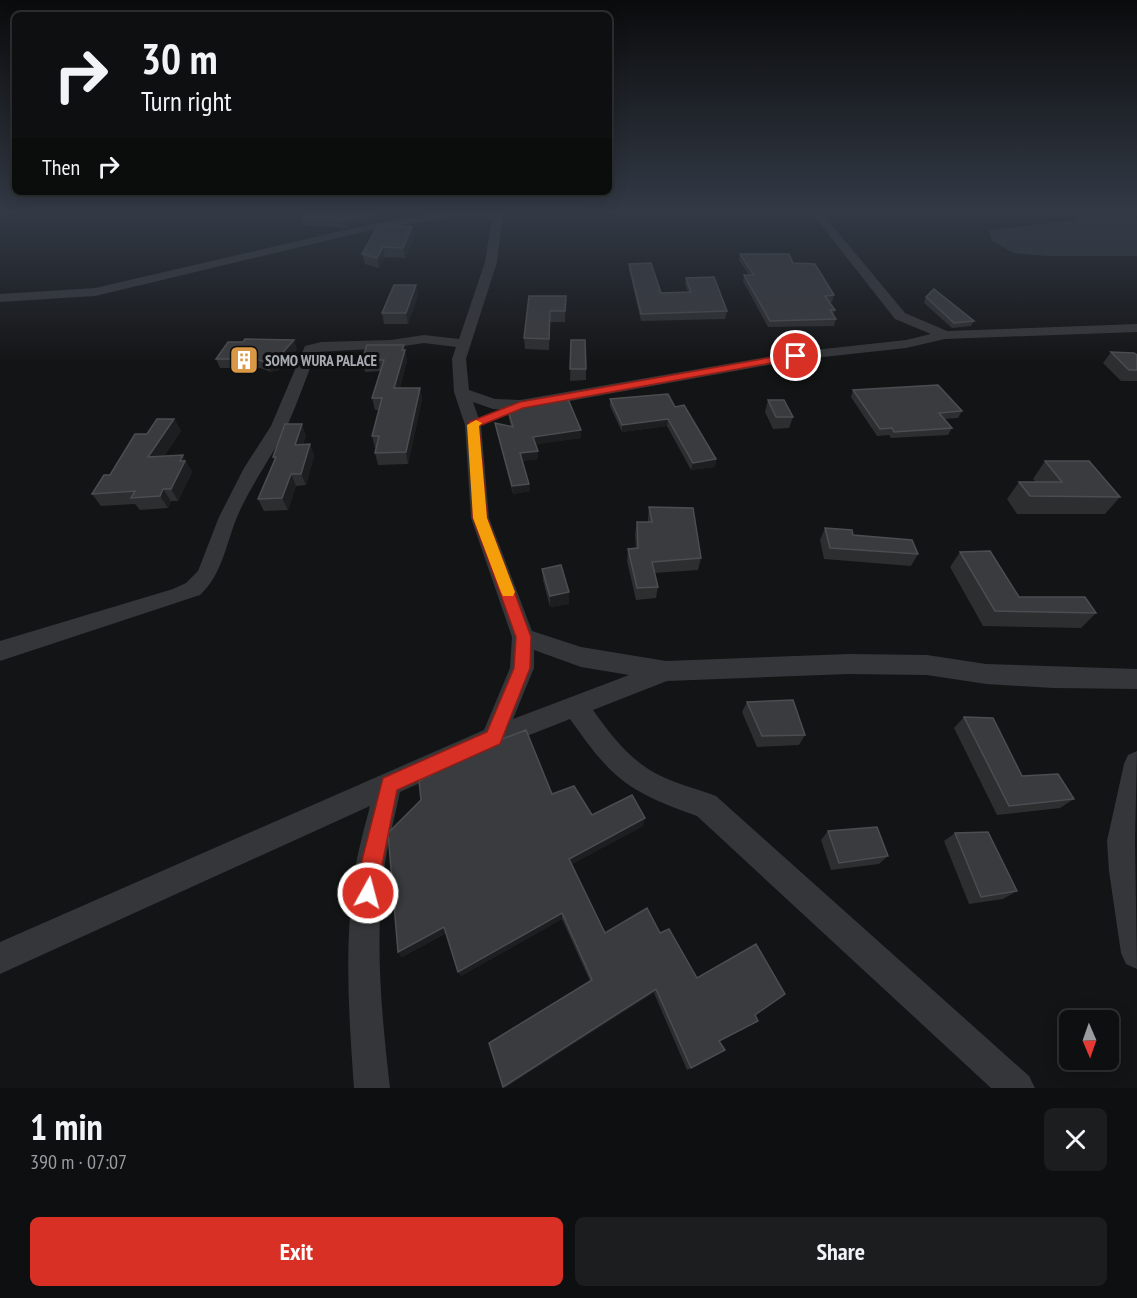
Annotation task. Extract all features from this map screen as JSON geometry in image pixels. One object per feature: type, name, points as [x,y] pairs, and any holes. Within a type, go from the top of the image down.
[{"type":"street","points":[[0,298],[95,292],[219,263]]},
{"type":"street","points":[[491,263],[459,359],[462,392],[473,425],[480,518],[523,637],[522,668],[494,738]]},
{"type":"street","points":[[857,263],[900,316],[945,335]]},
{"type":"street","points":[[462,392],[493,404],[520,405],[796,356],[906,344],[945,335],[1137,328]]},
{"type":"street","points":[[0,651],[178,595],[193,589],[202,582],[228,517],[279,426],[310,349],[321,346],[391,344],[424,339],[464,344]]},
{"type":"street","points":[[473,425],[520,405]]},
{"type":"street","points":[[523,637],[582,657],[666,671],[849,664],[927,665],[986,675],[1137,678]]},
{"type":"street","points":[[0,958],[494,738],[666,671]]},
{"type":"street","points":[[575,706],[606,748],[635,776],[670,794],[706,806],[1017,1088]]},
{"type":"street","points":[[1137,764],[1121,841],[1123,871],[1137,953]]},
{"type":"street","points":[[372,1088],[367,1010],[368,886],[389,784]]},
{"type":"building","points":[[651,263],[661,293],[691,292],[686,278],[714,277],[727,311],[641,314],[629,264]]},
{"type":"building","points":[[746,263],[815,264],[834,295],[825,296],[835,310],[830,310],[836,319],[770,321],[744,275],[754,275]]},
{"type":"building","points":[[394,285],[416,285],[406,313],[382,313]]},
{"type":"building","points":[[934,289],[974,321],[954,323],[926,297]]},
{"type":"building","points":[[529,296],[566,296],[565,311],[550,311],[549,339],[524,338]]},
{"type":"building","points":[[245,339],[294,340],[275,361],[268,363],[256,359],[216,359],[228,342],[243,342]]},
{"type":"building","points":[[571,340],[585,340],[586,369],[570,369]]},
{"type":"building","points":[[367,345],[404,345],[402,350],[405,350],[394,388],[420,388],[406,452],[375,453],[379,436],[372,436],[382,398],[372,398],[384,360],[362,360]]},
{"type":"building","points":[[1111,352],[1137,355],[1137,370],[1129,370]]},
{"type":"building","points":[[938,385],[962,411],[939,413],[952,428],[894,432],[892,428],[880,429],[853,390]]},
{"type":"building","points":[[668,394],[675,407],[684,405],[716,459],[693,463],[668,419],[622,425],[610,399]]},
{"type":"building","points":[[568,399],[581,430],[533,437],[538,451],[520,453],[529,484],[512,486],[495,423],[513,427],[507,407]]},
{"type":"building","points":[[768,400],[784,400],[793,417],[776,417]]},
{"type":"building","points":[[157,419],[174,419],[148,457],[183,455],[180,461],[185,461],[171,489],[163,489],[160,496],[131,498],[135,491],[92,494],[104,475],[110,475],[135,434],[147,434]]},
{"type":"building","points":[[285,424],[302,424],[295,445],[310,444],[301,474],[291,474],[282,498],[258,499],[276,457],[273,457]]},
{"type":"building","points":[[1045,461],[1089,461],[1120,497],[1030,496],[1019,482],[1062,482]]},
{"type":"building","points":[[649,507],[693,508],[701,558],[652,562],[658,587],[637,588],[628,549],[638,548],[637,522],[652,522]]},
{"type":"building","points":[[825,528],[852,530],[853,535],[912,540],[918,554],[830,548]]},
{"type":"building","points":[[990,551],[1019,597],[1085,597],[1096,613],[995,611],[960,552]]},
{"type":"building","points":[[561,565],[569,592],[550,596],[542,569]]},
{"type":"building","points":[[793,700],[805,735],[762,736],[747,702]]},
{"type":"building","points":[[964,717],[993,718],[1022,776],[1058,774],[1074,799],[1009,806]]},
{"type":"building","points":[[526,730],[552,794],[574,786],[592,815],[632,795],[645,818],[569,859],[605,933],[647,908],[660,933],[669,929],[697,978],[756,944],[785,994],[755,1015],[758,1021],[719,1041],[725,1050],[691,1068],[656,989],[503,1087],[489,1043],[592,980],[562,913],[458,972],[444,927],[398,952],[388,833],[421,800],[419,781],[497,741]]},
{"type":"building","points":[[877,827],[888,856],[839,863],[828,831]]},
{"type":"building","points":[[988,832],[1017,891],[981,897],[955,833]]},
{"type":"slow traffic","points":[[476,423],[473,425],[480,518],[508,592]]},
{"type":"place","name":"SOMO WURA PALACE","points":[[244,360]]},
{"type":"route","points":[[368,893],[369,876],[389,784],[494,738],[522,668],[523,637],[480,518],[473,425],[520,405],[796,356]]}]
